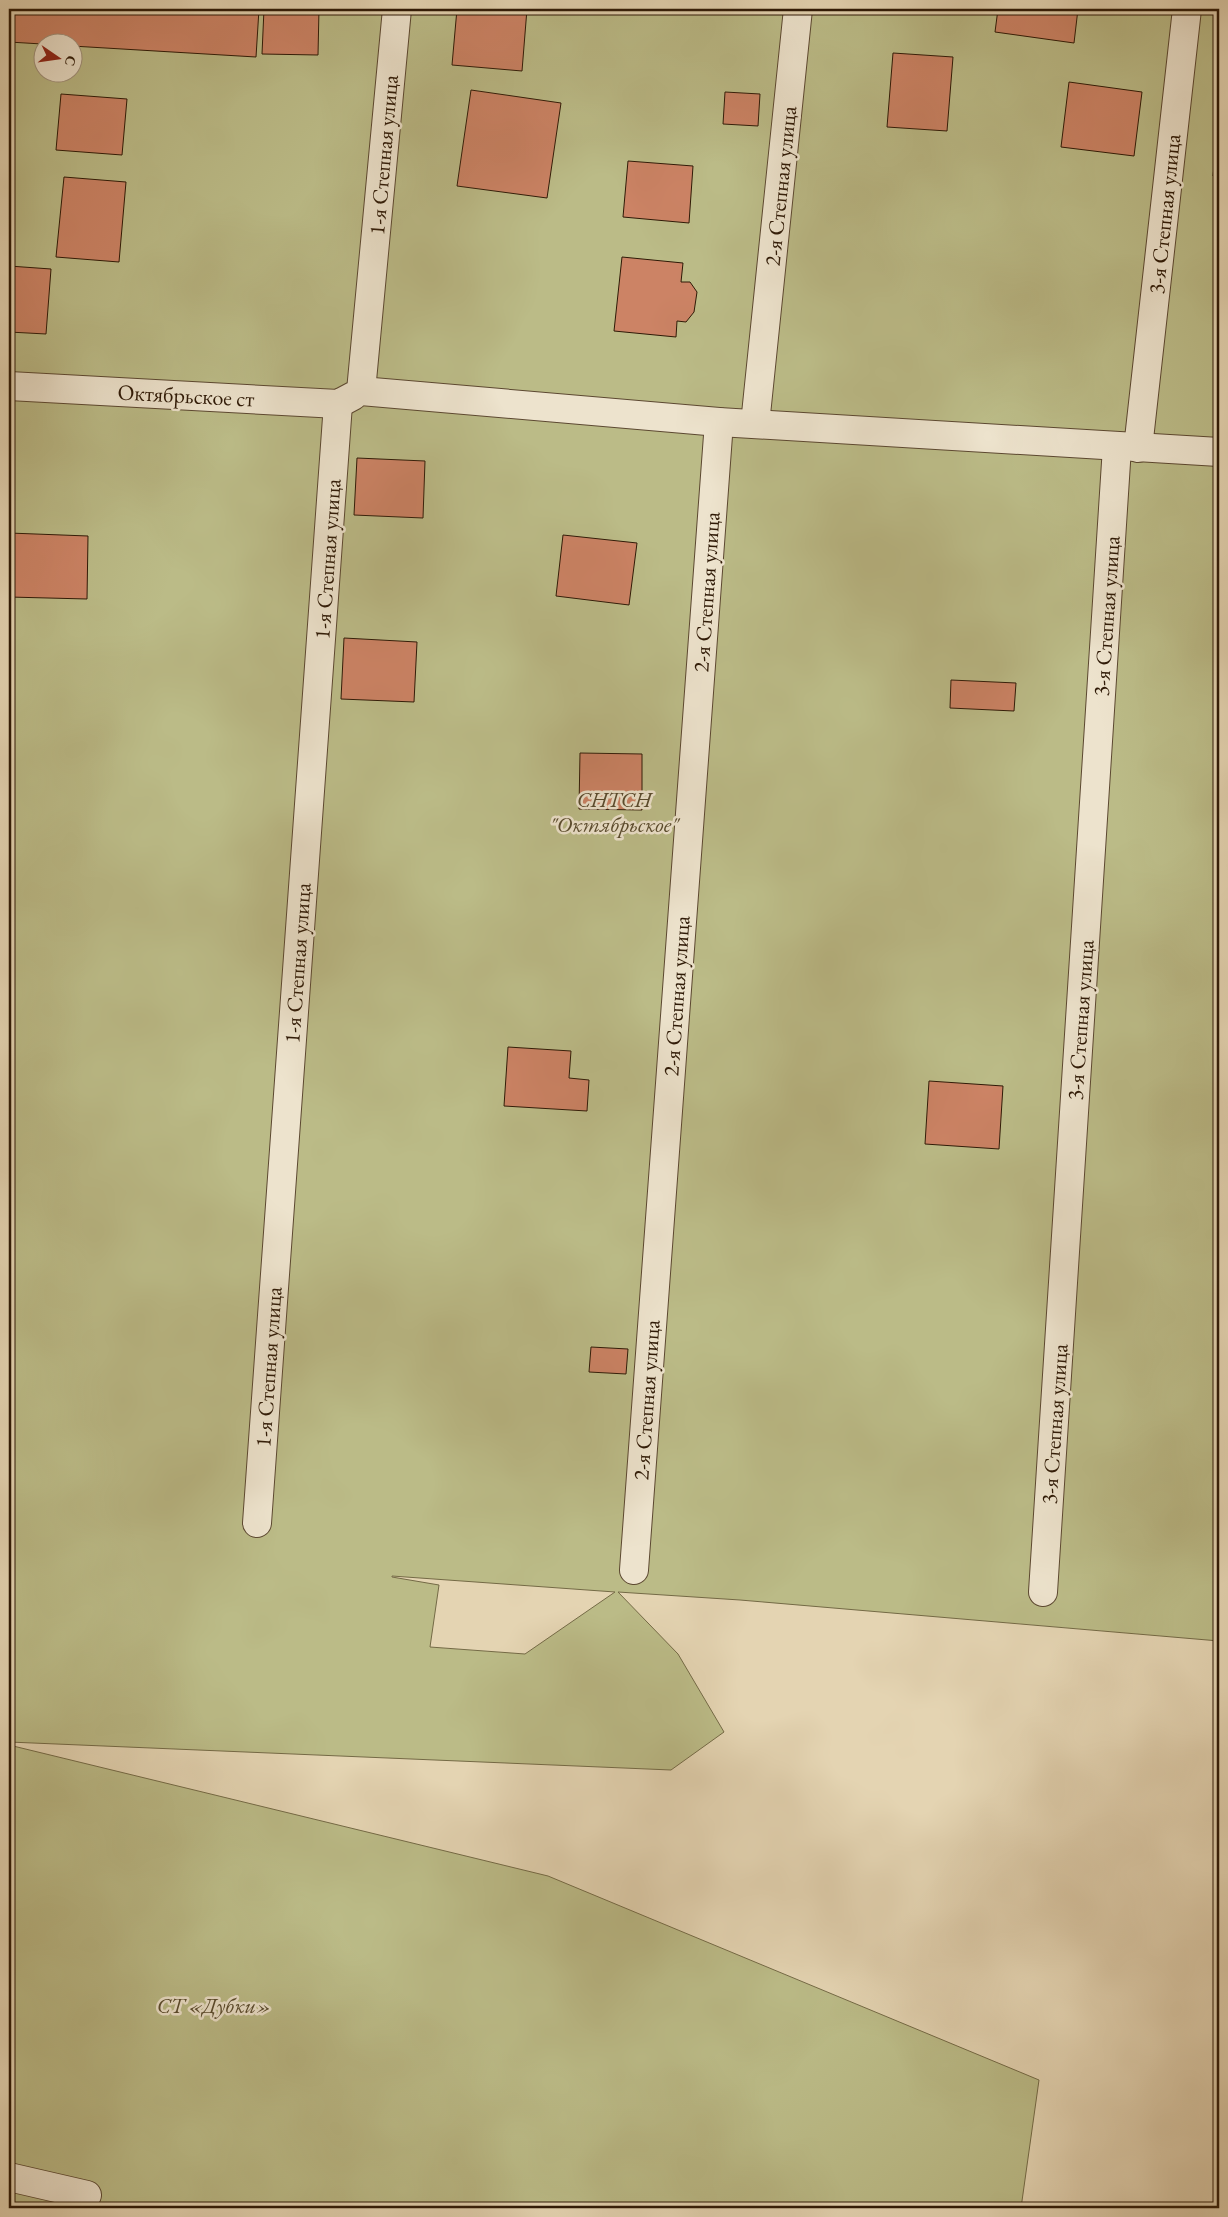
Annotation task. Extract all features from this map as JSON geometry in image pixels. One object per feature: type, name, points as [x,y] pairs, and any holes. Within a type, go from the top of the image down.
[{"type":"street","name":"1-я Степная улица","points":[[257,1523],[350,398],[397,9]]},
{"type":"street","name":"2-я Степная улица","points":[[755,424],[798,9]]},
{"type":"street","name":"3-я Степная улица","points":[[1043,1592],[1128,448],[1187,9]]},
{"type":"street","name":"Октябрьское ст","points":[[9,386],[350,398],[1128,448],[1219,452]]},
{"type":"street","name":"2-я Степная улица","points":[[634,1570],[719,422]]},
{"type":"street","points":[[9,2177],[87,2195]]},
{"type":"green space","name":"СНТСН \"Октябрьское\"","points":[[9,9],[1219,9],[1219,1641],[740,1600],[618,1592],[678,1654],[724,1732],[671,1770],[9,1742]],"holes":[[[392,1576],[615,1592],[525,1654],[430,1647],[439,1585]]]},
{"type":"green space","name":"СТ «Дубки»","points":[[9,1745],[548,1876],[1039,2080],[1021,2208],[9,2208]]},
{"type":"building","points":[[9,9],[259,9],[256,57],[82,47],[82,32],[32,32],[32,43],[9,42]]},
{"type":"building","points":[[264,9],[319,9],[318,55],[262,54]]},
{"type":"building","points":[[457,9],[527,9],[522,71],[452,65]]},
{"type":"building","points":[[998,9],[1078,9],[1074,43],[995,32]]},
{"type":"building","points":[[893,53],[953,57],[947,131],[887,127]]},
{"type":"building","points":[[1069,82],[1142,92],[1134,156],[1061,147]]},
{"type":"building","points":[[471,90],[561,103],[547,198],[457,186]]},
{"type":"building","points":[[725,92],[760,94],[758,126],[723,124]]},
{"type":"building","points":[[61,94],[127,99],[122,155],[56,150]]},
{"type":"building","points":[[1219,118],[1219,177],[1213,176]]},
{"type":"building","points":[[628,161],[693,166],[689,223],[623,217]]},
{"type":"building","points":[[64,177],[126,182],[119,262],[56,257]]},
{"type":"building","points":[[622,257],[683,263],[681,282],[690,282],[697,292],[694,312],[686,322],[677,321],[676,337],[614,331]]},
{"type":"building","points":[[9,266],[51,269],[46,334],[9,332]]},
{"type":"building","points":[[357,458],[425,461],[423,518],[354,515]]},
{"type":"building","points":[[9,533],[88,536],[87,599],[9,597]]},
{"type":"building","points":[[563,535],[637,543],[629,605],[556,596]]},
{"type":"building","points":[[344,638],[417,642],[414,702],[341,699]]},
{"type":"building","points":[[951,680],[1016,683],[1014,711],[950,708]]},
{"type":"building","points":[[580,753],[642,754],[642,810],[579,809]]},
{"type":"building","points":[[508,1047],[571,1051],[569,1078],[589,1080],[587,1111],[504,1106]]},
{"type":"building","points":[[929,1081],[1003,1086],[999,1149],[925,1144]]},
{"type":"building","points":[[591,1347],[628,1349],[626,1374],[589,1372]]}]
